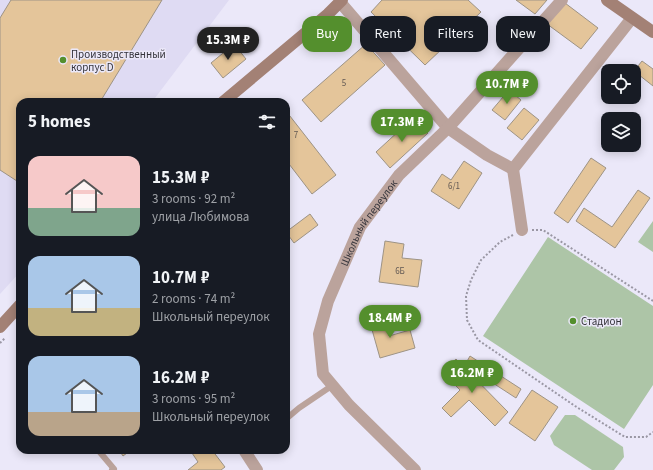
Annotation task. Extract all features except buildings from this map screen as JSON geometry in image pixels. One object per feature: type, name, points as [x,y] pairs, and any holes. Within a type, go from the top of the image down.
[{"type":"main road","points":[[607,0],[653,32]]},
{"type":"main road","points":[[228,98],[328,14],[341,1]]},
{"type":"main road","points":[[0,328],[16,310]]},
{"type":"street","name":"Школьный переулок","points":[[415,470],[349,405],[323,374],[318,334],[328,301],[360,227],[400,175],[448,128],[562,0]]},
{"type":"street","points":[[341,1],[448,128],[487,155],[513,169]]},
{"type":"street","points":[[522,230],[513,169],[632,18]]},
{"type":"street","points":[[249,454],[257,470]]},
{"type":"lane","points":[[290,416],[333,386]]},
{"type":"lane","points":[[101,454],[114,469],[112,470]]},
{"type":"path","points":[[653,301],[543,230],[522,230],[500,242],[481,260],[471,280],[466,296],[467,320],[478,340],[575,406],[625,437],[646,437],[653,432]]},
{"type":"shaded area","name":"Производственный корпус D","points":[[0,0],[229,0],[155,98],[16,98],[16,276],[0,294]]},
{"type":"green space","points":[[653,221],[653,252],[638,242]]},
{"type":"green space","name":"Стадион","points":[[548,237],[653,306],[653,385],[624,429],[483,336]]},
{"type":"green space","points":[[565,415],[575,415],[623,447],[624,457],[614,470],[592,470],[554,445],[550,436]]},
{"type":"place","name":"Производственный корпус D","points":[[63,60]]},
{"type":"place","name":"Стадион","points":[[573,321]]}]
